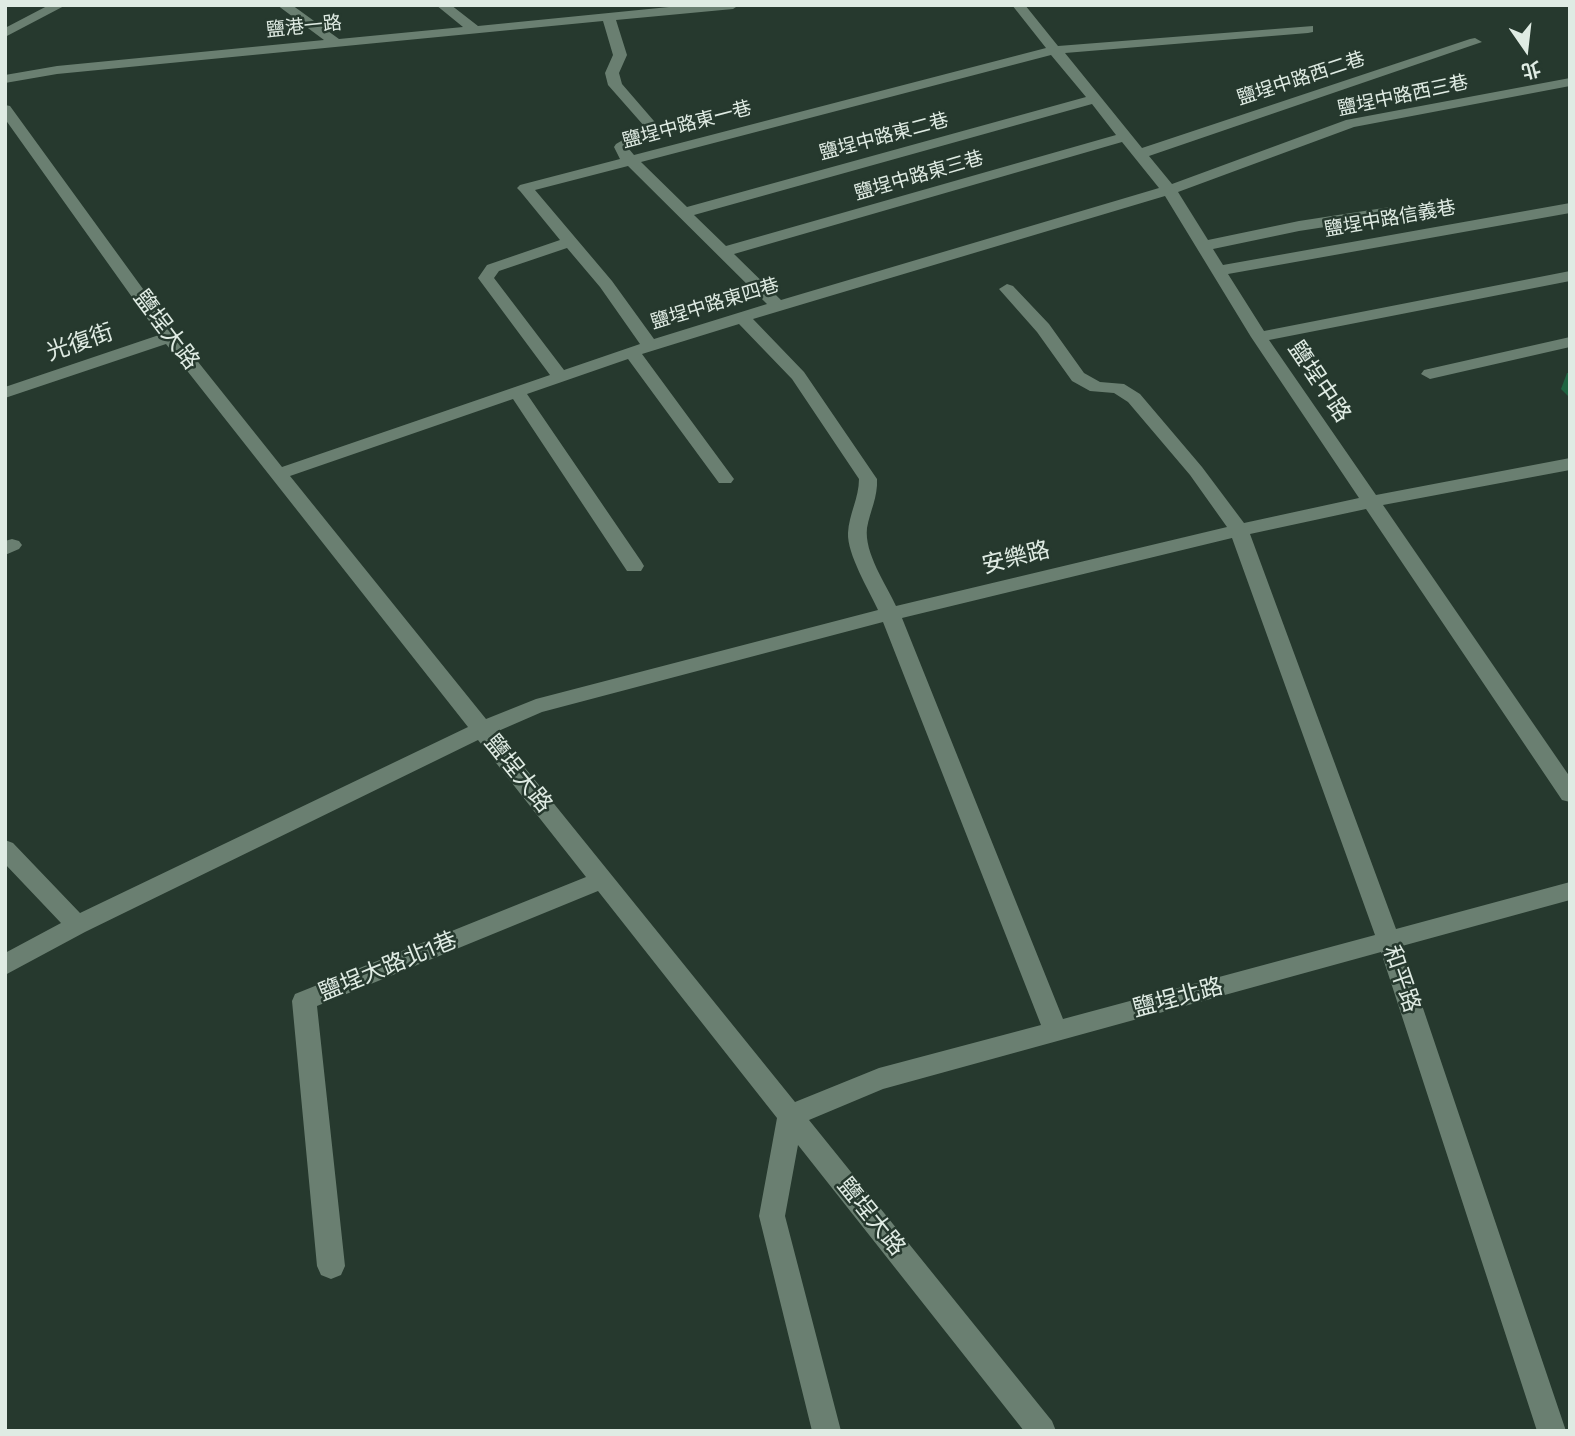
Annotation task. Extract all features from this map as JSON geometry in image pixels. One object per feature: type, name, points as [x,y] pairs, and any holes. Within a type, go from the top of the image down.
[{"type":"street","points":[[5,33],[60,5]]},
{"type":"street","points":[[283,5],[336,43]]},
{"type":"street","points":[[442,5],[475,30]]},
{"type":"street","points":[[555,5],[580,20]]},
{"type":"street","name":"鹽港一路","points":[[5,79],[57,70],[733,5]]},
{"type":"street","name":"鹽埕中路","points":[[1018,5],[1169,190],[1259,337],[1570,794]]},
{"type":"street","points":[[608,17],[621,55],[612,73],[615,85],[653,128],[621,147],[629,160],[779,307]]},
{"type":"street","name":"鹽埕中路東一巷","points":[[650,346],[571,241],[525,188],[1054,50],[1308,29]]},
{"type":"street","name":"鹽埕中路西二巷","points":[[1139,154],[1475,42]]},
{"type":"street","name":"鹽埕中路西三巷","points":[[1169,190],[1351,123],[1570,82]]},
{"type":"street","name":"鹽埕中路東二巷","points":[[683,213],[1095,99]]},
{"type":"street","name":"鹽埕大路","points":[[5,109],[169,337],[1042,1431]]},
{"type":"street","name":"鹽埕中路東三巷","points":[[723,252],[1125,137]]},
{"type":"street","name":"鹽埕中路東四巷","points":[[279,474],[650,346],[1169,190]]},
{"type":"street","name":"鹽埕中路信義巷","points":[[1218,271],[1570,208]]},
{"type":"street","points":[[1202,246],[1299,226],[1390,212]]},
{"type":"street","points":[[561,377],[486,278],[493,268],[571,241]]},
{"type":"street","points":[[1259,337],[1570,276]]},
{"type":"street","name":"和平路","points":[[1007,289],[1043,328],[1078,377],[1096,387],[1118,388],[1134,398],[1196,471],[1239,530],[1389,942],[1552,1431]]},
{"type":"street","points":[[743,318],[798,376],[868,479],[870,491],[855,531],[858,544],[890,614],[1056,1031]]},
{"type":"street","name":"光復街","points":[[5,393],[169,337]]},
{"type":"street","points":[[1430,373],[1570,342]]},
{"type":"street","points":[[632,353],[725,478]]},
{"type":"street","points":[[517,392],[634,566]]},
{"type":"street","name":"安樂路","points":[[482,729],[536,706],[890,614],[1239,530],[1570,464]]},
{"type":"street","points":[[5,965],[77,925],[482,729]]},
{"type":"street","points":[[5,849],[77,925]]},
{"type":"street","name":"鹽埕大路北1巷","points":[[331,1266],[304,1000],[602,880]]},
{"type":"street","name":"鹽埕北路","points":[[790,1116],[879,1079],[1570,891]]},
{"type":"street","points":[[790,1116],[772,1216],[827,1431]]}]
